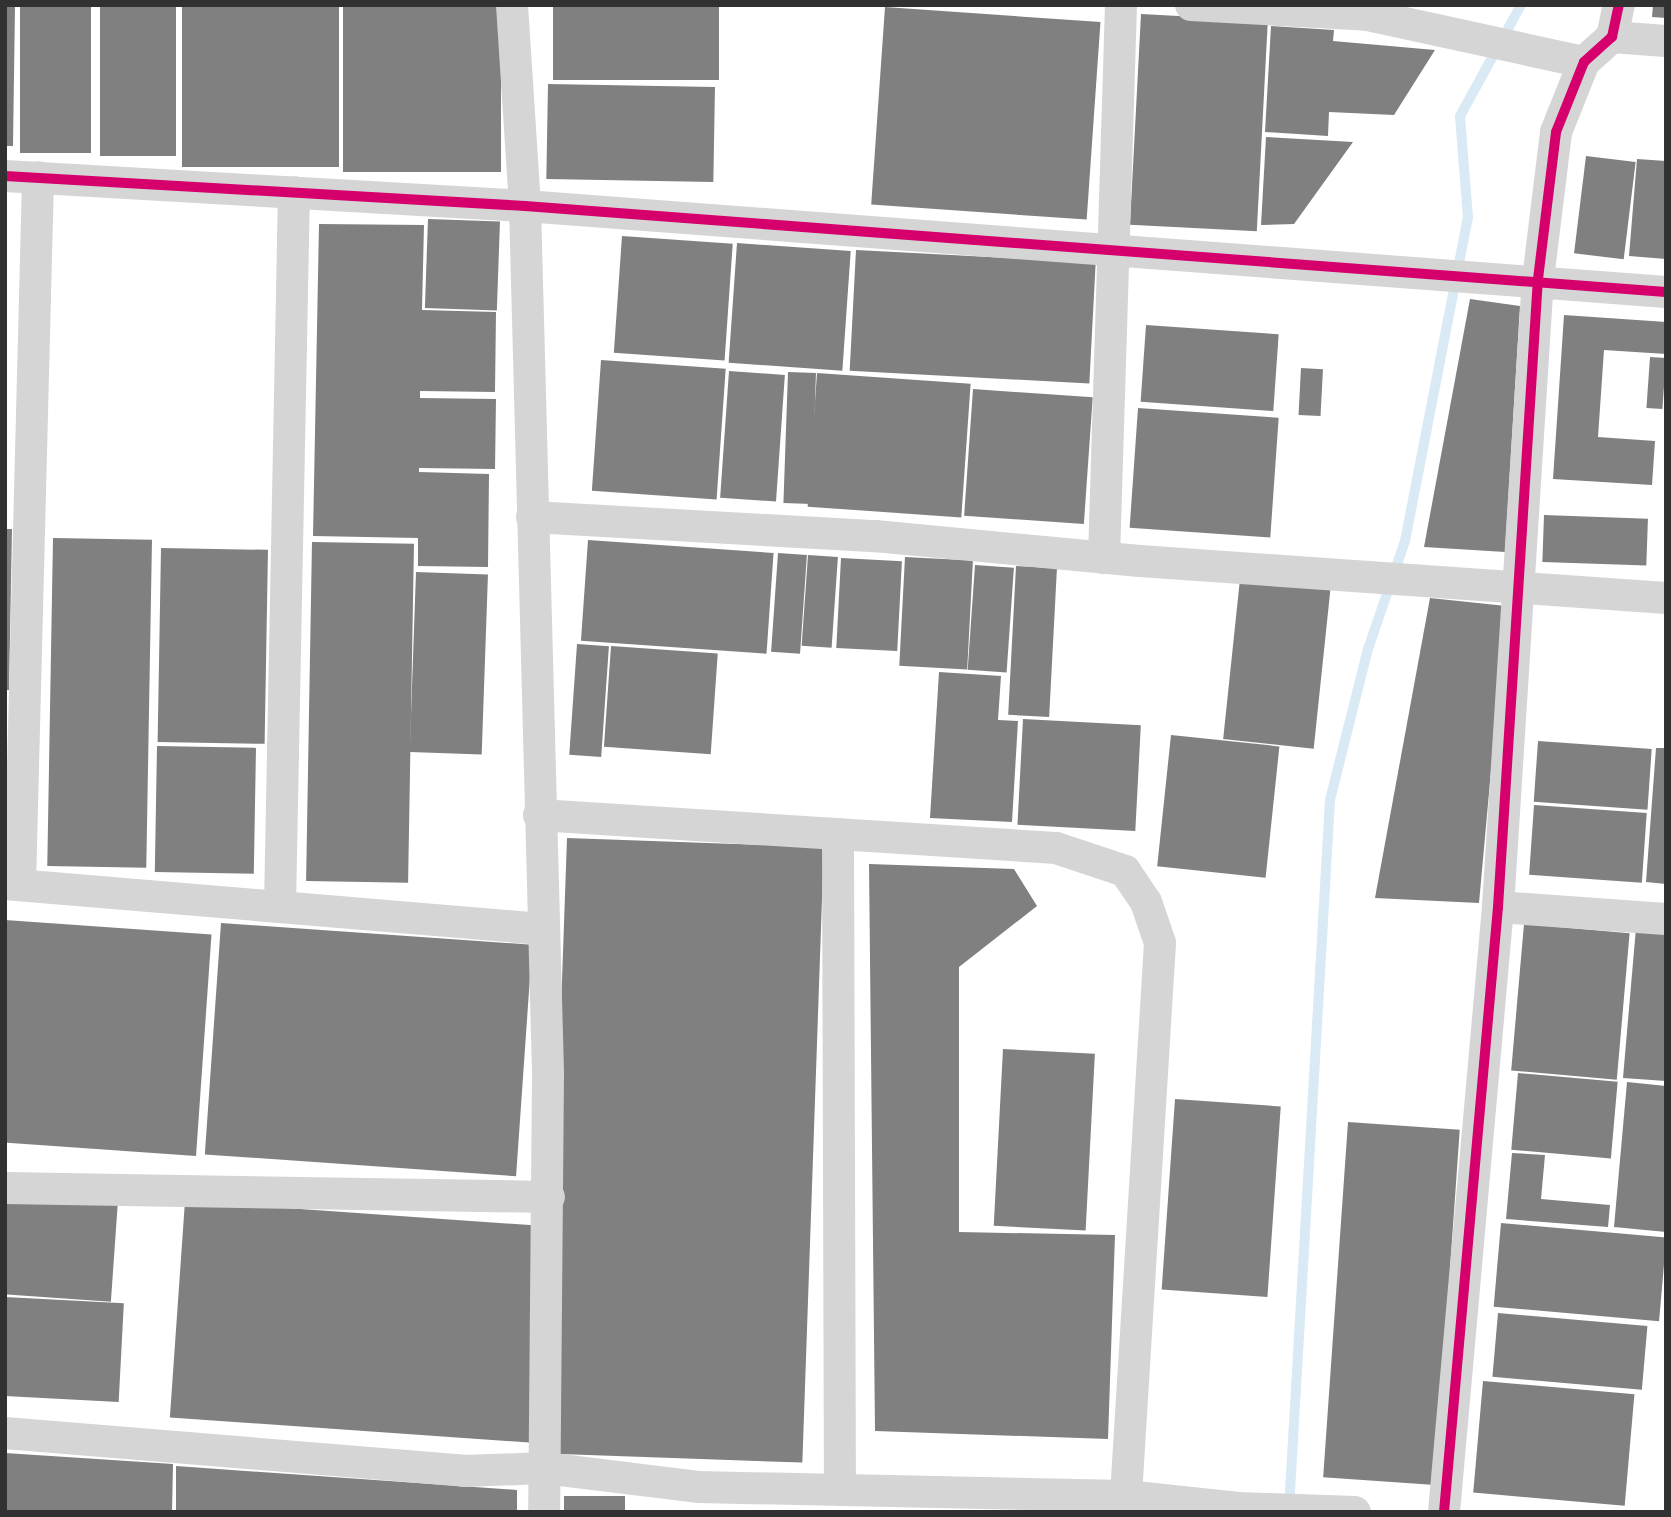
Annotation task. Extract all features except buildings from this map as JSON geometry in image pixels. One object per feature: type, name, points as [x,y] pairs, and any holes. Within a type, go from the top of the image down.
[{"type":"street","points":[[512,5],[525,206],[549,1197],[544,1512]]},
{"type":"street","points":[[1104,558],[1121,5]]},
{"type":"street","points":[[1191,5],[1368,10],[1484,42],[1584,62]]},
{"type":"street","points":[[1444,1512],[1498,907],[1538,279],[1556,132],[1584,62],[1612,37],[1619,5]]},
{"type":"street","points":[[1612,37],[1666,41]]},
{"type":"street","points":[[5,176],[525,206],[1538,279],[1666,292]]},
{"type":"street","points":[[38,177],[13,885],[542,929]]},
{"type":"street","points":[[280,906],[294,192]]},
{"type":"street","points":[[532,517],[876,536],[1104,558],[1443,579],[1517,588],[1666,598]]},
{"type":"street","points":[[539,815],[1056,848],[1125,871],[1146,902],[1160,943],[1126,1496]]},
{"type":"street","points":[[838,834],[840,1490]]},
{"type":"street","points":[[1498,907],[1666,919]]},
{"type":"street","points":[[5,1188],[549,1197]]},
{"type":"street","points":[[5,1433],[464,1471],[544,1468],[698,1487],[1126,1496],[1238,1508],[1350,1511]]},
{"type":"waterway","points":[[1289,1509],[1330,800],[1368,649],[1405,541],[1468,218],[1460,116],[1521,5]]},
{"type":"cycle path","points":[[1444,1512],[1498,907],[1538,279],[1556,132],[1584,62],[1612,37],[1619,5]]},
{"type":"cycle path","points":[[5,176],[525,206],[1666,292]]}]
